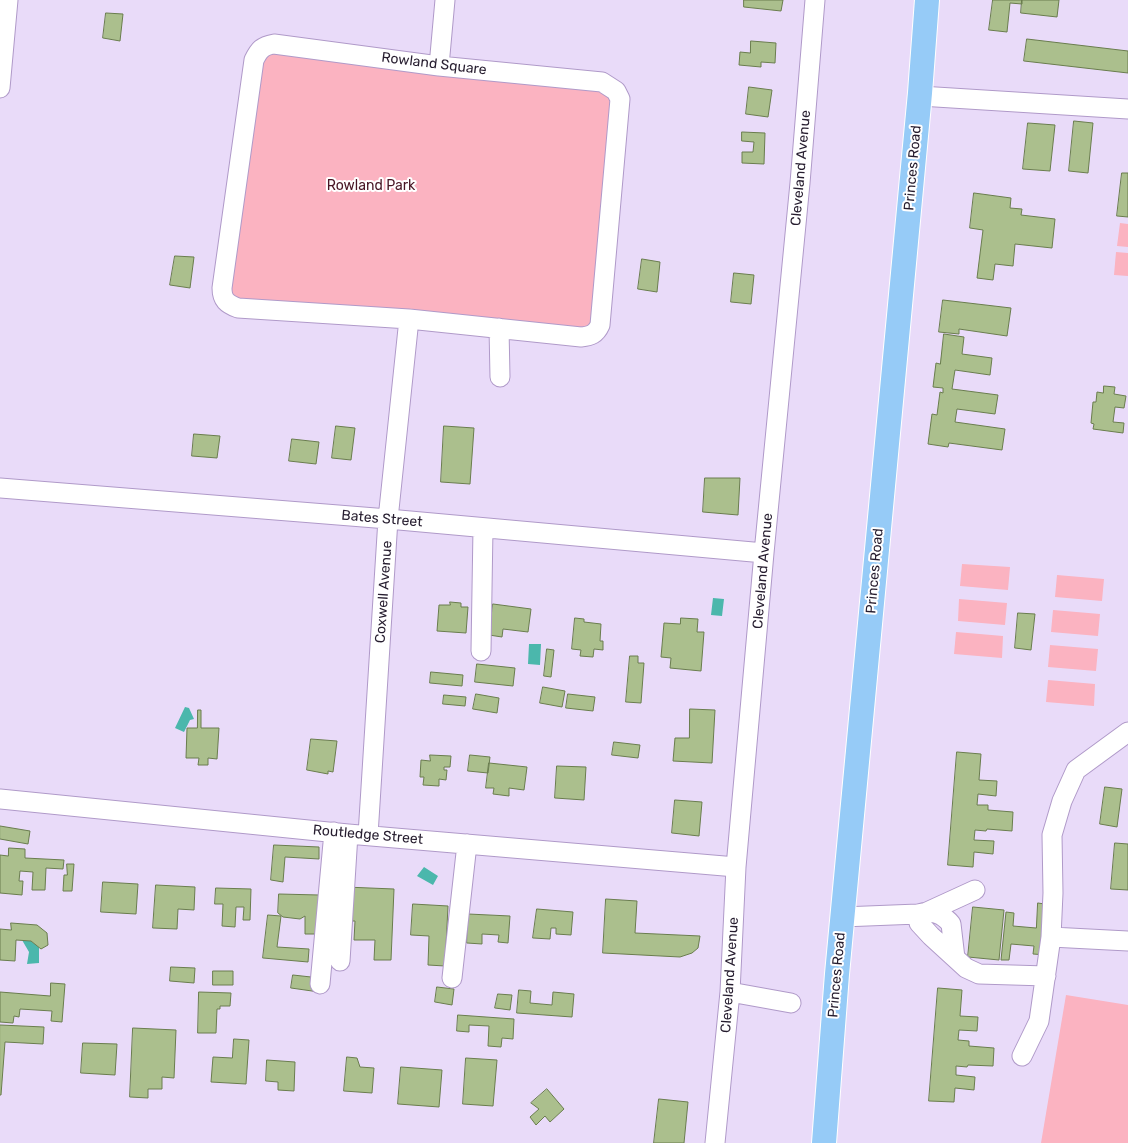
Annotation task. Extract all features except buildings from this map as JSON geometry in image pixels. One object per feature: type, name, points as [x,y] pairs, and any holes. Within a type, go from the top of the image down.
[{"type":"main road","name":"Princes Road","points":[[824,1143],[842,917],[920,96],[927,0]]},
{"type":"street","points":[[0,88],[8,0]]},
{"type":"street","points":[[439,66],[445,0]]},
{"type":"street","name":"Cleveland Avenue","points":[[715,1143],[730,992],[736,867],[800,183],[814,0]]},
{"type":"street","name":"Rowland Square","points":[[274,44],[439,66],[602,82],[616,91],[620,99],[600,325],[597,332],[591,336],[581,337],[409,319],[238,308],[226,302],[222,297],[254,60],[265,45],[274,44]]},
{"type":"street","points":[[920,96],[1128,109]]},
{"type":"street","name":"Coxwell Avenue","points":[[368,835],[388,519],[409,319]]},
{"type":"street","points":[[499,328],[500,377]]},
{"type":"street","name":"Bates Street","points":[[0,488],[388,519],[764,553]]},
{"type":"street","points":[[481,651],[483,528]]},
{"type":"street","points":[[1022,1056],[1039,1021],[1051,937],[1053,892],[1052,835],[1062,801],[1076,770],[1128,732]]},
{"type":"street","name":"Routledge Street","points":[[0,800],[341,833],[736,867]]},
{"type":"street","points":[[340,961],[341,833]]},
{"type":"street","points":[[320,984],[341,833]]},
{"type":"street","points":[[452,978],[467,844]]},
{"type":"street","points":[[842,917],[923,913],[975,890]]},
{"type":"street","points":[[923,913],[919,923],[966,968],[979,974],[1046,976]]},
{"type":"street","points":[[1051,937],[1128,941]]},
{"type":"street","points":[[730,992],[791,1003]]},
{"type":"green space","name":"Rowland Park","points":[[259,41],[618,87],[598,334],[226,304]]},
{"type":"green space","points":[[1120,223],[1128,224],[1128,247],[1117,246]]},
{"type":"green space","points":[[1116,252],[1128,253],[1128,276],[1114,275]]},
{"type":"green space","points":[[962,564],[1010,567],[1008,590],[960,586]]},
{"type":"green space","points":[[1057,575],[1104,579],[1102,601],[1055,597]]},
{"type":"green space","points":[[959,599],[1007,603],[1005,625],[958,621]]},
{"type":"green space","points":[[1053,610],[1100,614],[1098,636],[1051,632]]},
{"type":"green space","points":[[956,632],[1003,636],[1002,658],[954,654]]},
{"type":"green space","points":[[1050,645],[1098,649],[1096,671],[1048,667]]},
{"type":"green space","points":[[1048,680],[1095,684],[1094,706],[1046,702]]},
{"type":"green space","points":[[1066,995],[1128,1005],[1128,1143],[1041,1143]]},
{"type":"shaded area","points":[[713,598],[724,599],[722,616],[711,615]]},
{"type":"shaded area","points":[[529,644],[541,644],[540,665],[528,664]]},
{"type":"shaded area","points":[[185,707],[189,708],[194,719],[190,720],[184,732],[175,728]]},
{"type":"shaded area","points":[[424,867],[438,876],[433,885],[417,876]]},
{"type":"shaded area","points":[[22,940],[31,941],[39,947],[39,963],[27,964],[29,952]]}]
